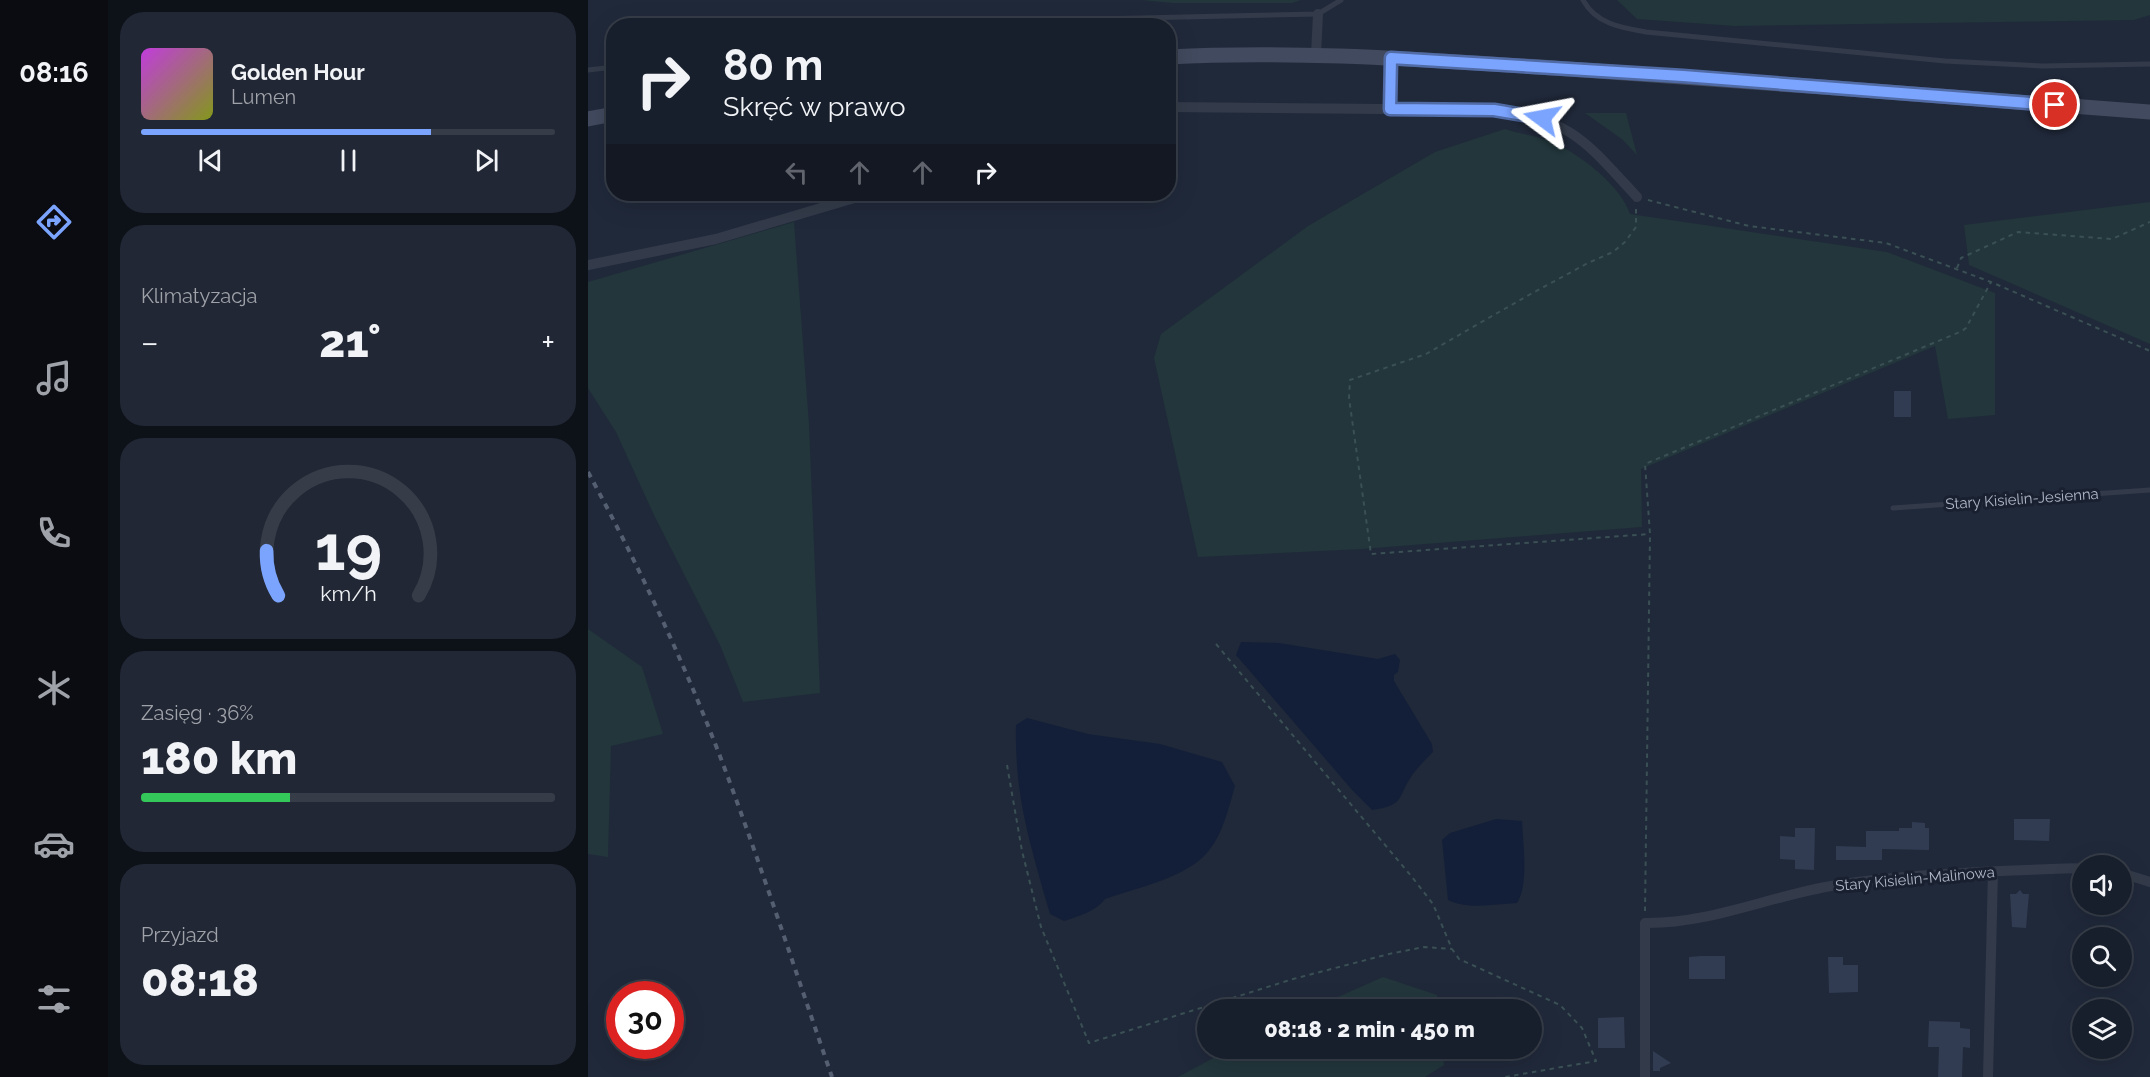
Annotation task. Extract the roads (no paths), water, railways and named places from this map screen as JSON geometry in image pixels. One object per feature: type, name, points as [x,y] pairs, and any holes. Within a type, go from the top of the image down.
[{"type":"main road","points":[[1176,57],[1316,55],[1391,58],[1683,76],[2150,112]]},
{"type":"main road","points":[[588,118],[606,115]]},
{"type":"street","points":[[1316,55],[1318,14]]},
{"type":"street","points":[[1390,109],[1391,58]]},
{"type":"street","points":[[1176,107],[1494,110],[1542,118],[1566,128],[1590,146],[1637,197]]},
{"type":"street","points":[[588,266],[716,240],[845,201]]},
{"type":"street","name":"Stary Kisielin-Malinowa","points":[[1645,1077],[1645,923],[1710,917],[1835,886],[1993,872],[2072,868]]},
{"type":"street","points":[[1988,1077],[1993,872]]},
{"type":"street","points":[[2132,876],[2150,882]]},
{"type":"lane","points":[[1142,18],[1318,14],[1341,0]]},
{"type":"lane","points":[[1584,0],[1588,9],[1610,25],[1646,32],[1945,61],[2043,66],[2150,64]]},
{"type":"lane","points":[[588,70],[606,68]]},
{"type":"lane","name":"Stary Kisielin-Jesienna","points":[[1893,508],[2150,490]]},
{"type":"water","points":[[1241,642],[1279,643],[1378,659],[1395,654],[1400,660],[1394,681],[1432,744],[1433,752],[1413,774],[1396,802],[1391,806],[1372,810],[1353,791],[1236,655]]},
{"type":"water","points":[[1027,718],[1088,734],[1160,744],[1222,762],[1235,786],[1224,824],[1210,850],[1182,872],[1105,899],[1092,910],[1081,915],[1064,921],[1050,914],[1025,821],[1018,775],[1016,725]]},
{"type":"water","points":[[1496,819],[1522,821],[1524,875],[1521,895],[1517,903],[1473,906],[1448,900],[1442,840],[1450,833]]},
{"type":"railway","points":[[588,472],[625,543],[693,689],[751,842],[832,1077]]}]
